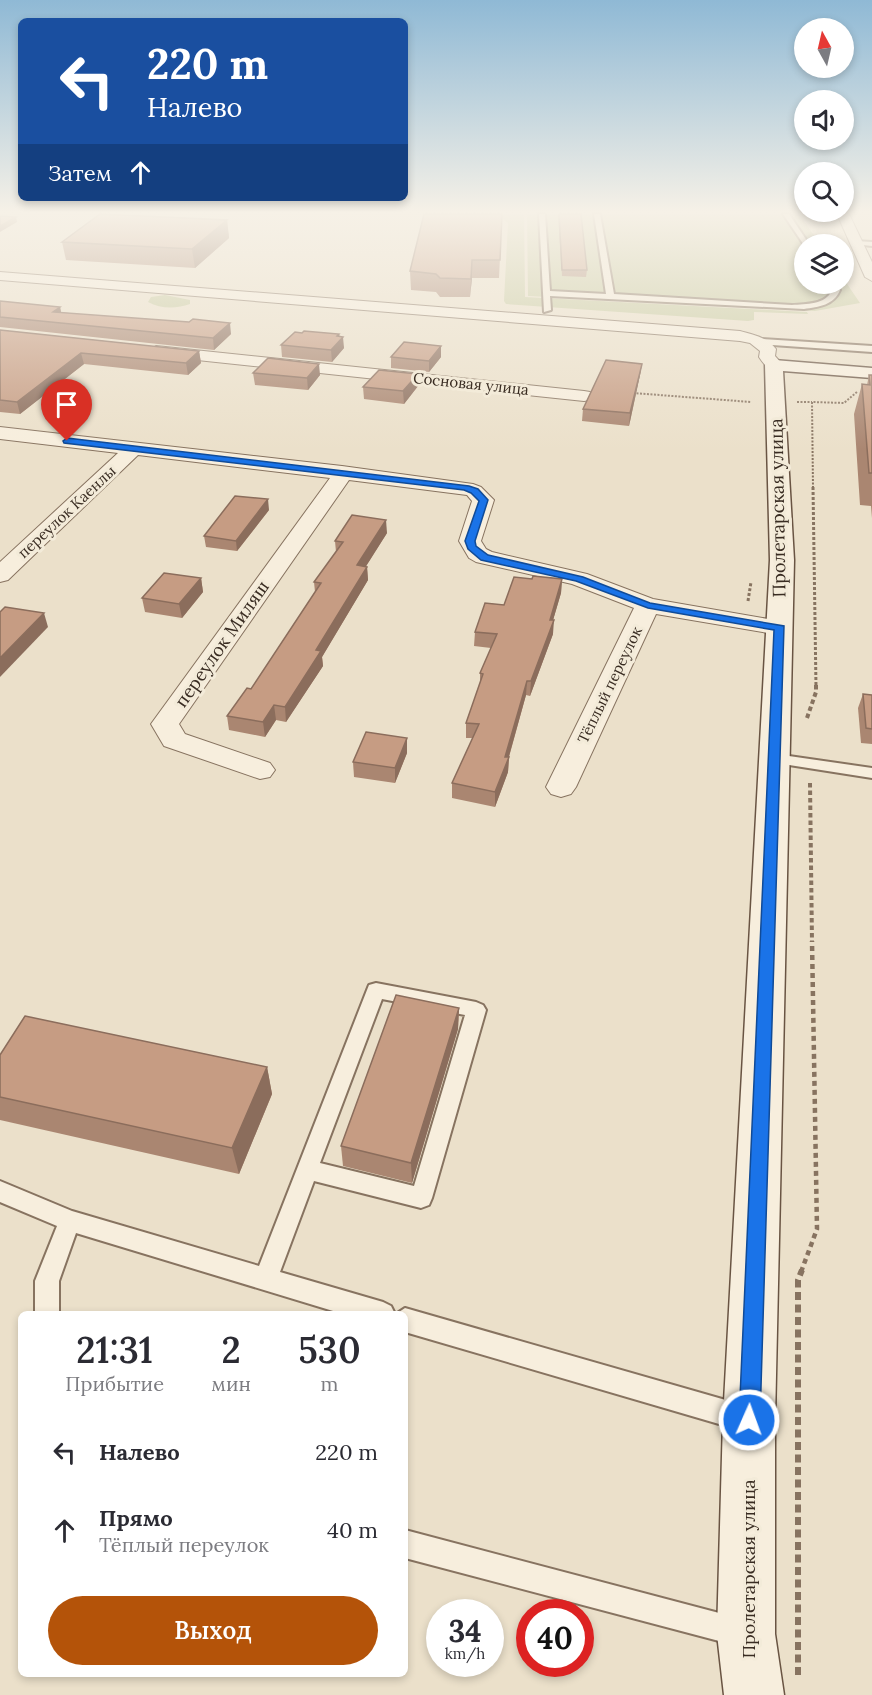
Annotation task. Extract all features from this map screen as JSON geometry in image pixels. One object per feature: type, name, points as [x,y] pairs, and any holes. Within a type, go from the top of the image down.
[{"type":"street","points":[[211,293],[740,336],[767,353],[872,373]]},
{"type":"street","name":"Сосновая улица","points":[[143,349],[584,396]]},
{"type":"street","name":"Пролетарская улица","points":[[753,1695],[746,1634],[749,1420],[792,762],[780,628],[782,560],[794,402],[767,353]]},
{"type":"street","points":[[0,433],[342,474]]},
{"type":"street","name":"переулок Каенлы","points":[[0,575],[133,449]]},
{"type":"street","name":"Тёплый переулок","points":[[342,474],[455,485],[474,491],[483,500],[470,541],[477,553],[496,562],[579,579],[648,605],[561,787]]},
{"type":"street","name":"переулок Миляш","points":[[260,770],[174,740],[165,724],[342,474]]},
{"type":"street","points":[[648,605],[780,628]]},
{"type":"lane","points":[[546,293],[547,310]]},
{"type":"lane","points":[[548,293],[792,307],[830,300],[835,294]]},
{"type":"lane","points":[[767,353],[872,349]]},
{"type":"lane","points":[[792,762],[872,773]]},
{"type":"lane","points":[[265,1280],[307,1170],[376,990],[476,1010],[421,1198],[307,1170]]},
{"type":"lane","points":[[0,1191],[70,1221],[373,1311]]},
{"type":"lane","points":[[47,1311],[47,1281],[70,1221]]},
{"type":"lane","points":[[408,1321],[749,1420]]},
{"type":"lane","points":[[408,1545],[746,1634]]},
{"type":"path","points":[[584,396],[596,391],[746,402],[844,403],[859,390]]},
{"type":"path","points":[[794,402],[816,692],[792,762],[817,1230],[798,1280],[798,1683]]},
{"type":"green space","points":[[504,293],[525,293],[525,297],[807,312],[808,314],[754,312],[754,320],[748,321],[506,304]]},
{"type":"green space","points":[[528,293],[854,294],[860,303],[815,311],[528,296]]},
{"type":"green space","points":[[165,295],[190,300],[190,304],[169,307],[148,302],[151,297]]},
{"type":"building","points":[[0,301],[60,307],[53,312],[230,323],[213,338],[0,317]]},
{"type":"building","points":[[0,330],[199,351],[186,363],[81,353],[17,402],[0,400]]},
{"type":"building","points":[[295,332],[339,334],[337,336],[343,337],[331,350],[281,345]]},
{"type":"building","points":[[404,342],[441,346],[429,361],[391,357]]},
{"type":"building","points":[[268,358],[319,364],[307,378],[253,373]]},
{"type":"building","points":[[606,360],[642,364],[630,413],[583,409]]},
{"type":"building","points":[[379,370],[418,374],[403,391],[363,387]]},
{"type":"building","points":[[869,375],[872,375],[872,473],[869,473],[862,384],[870,385]]},
{"type":"building","points":[[235,496],[268,499],[236,541],[204,536]]},
{"type":"building","points":[[352,515],[386,520],[357,565],[367,567],[316,650],[321,651],[285,707],[274,705],[263,722],[227,716],[247,688],[251,689],[321,583],[314,582],[343,542],[335,541]]},
{"type":"building","points":[[164,573],[201,578],[179,604],[142,598]]},
{"type":"building","points":[[533,576],[562,579],[550,620],[554,620],[531,681],[527,681],[505,757],[509,757],[495,792],[452,783],[479,724],[466,723],[483,674],[480,673],[497,634],[475,632],[485,603],[504,605],[514,577],[532,579]]},
{"type":"building","points":[[5,607],[44,613],[0,658],[0,612]]},
{"type":"building","points":[[863,694],[872,695],[872,729],[866,728]]},
{"type":"building","points":[[366,732],[407,738],[395,768],[353,762]]},
{"type":"building","points":[[396,995],[459,1008],[411,1163],[341,1146]]},
{"type":"building","points":[[25,1016],[267,1067],[232,1148],[0,1097],[0,1055]]},
{"type":"route","points":[[67,441],[455,485],[474,491],[483,500],[470,541],[472,547],[484,558],[579,579],[648,605],[780,628],[749,1420]]}]
